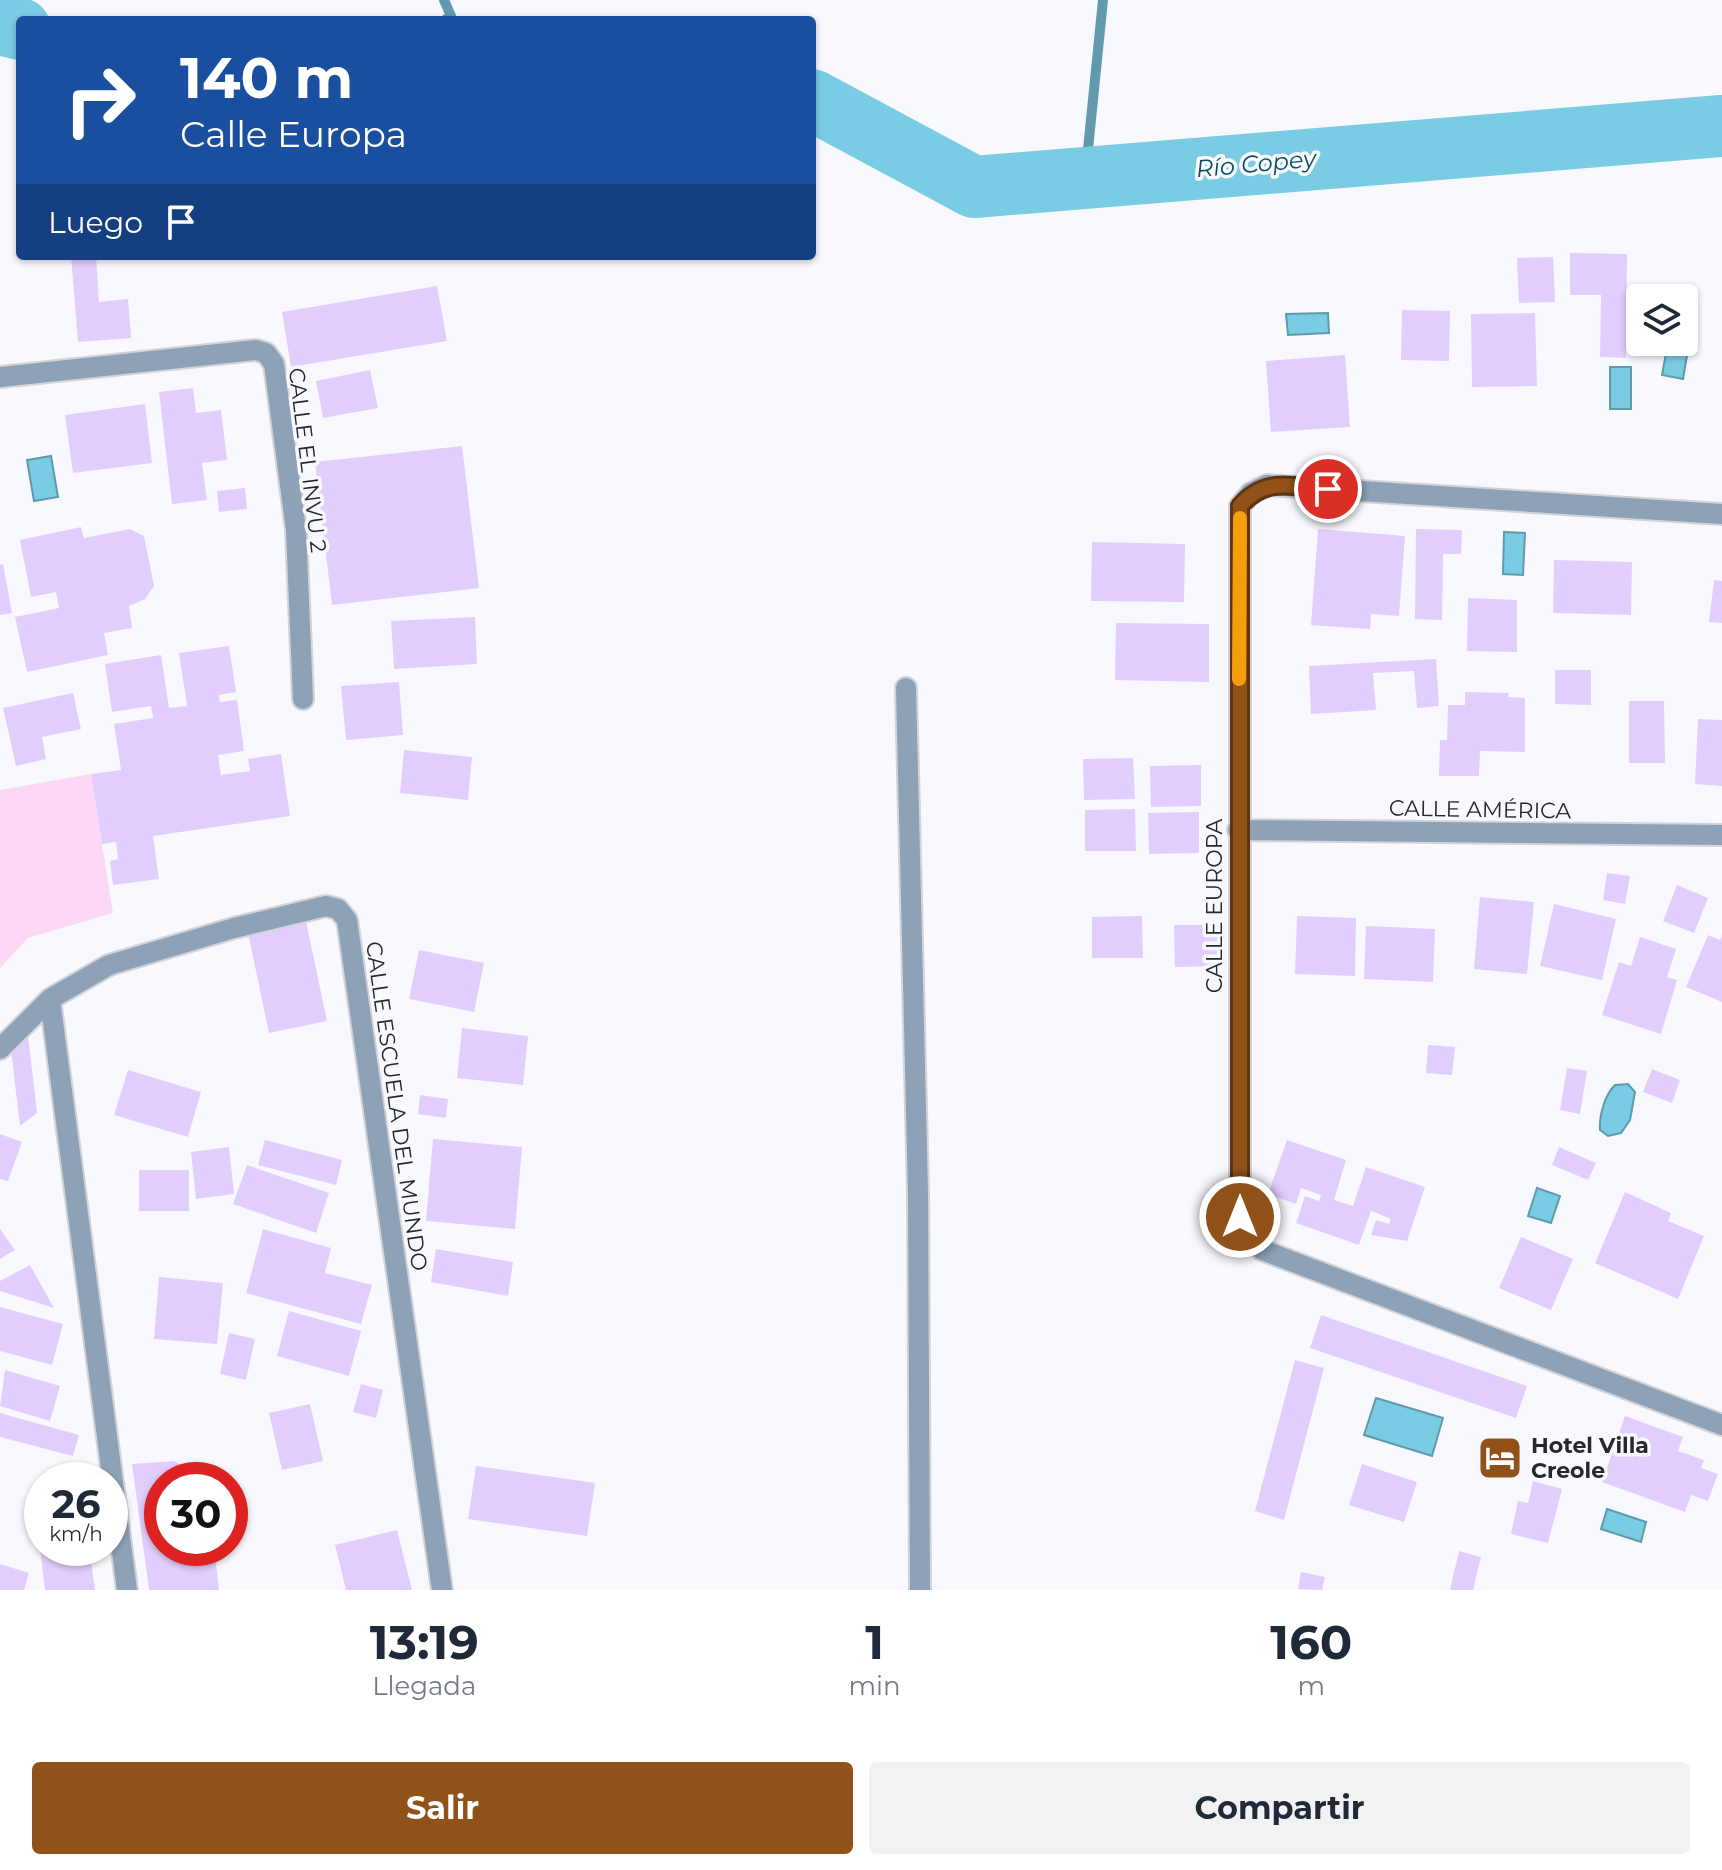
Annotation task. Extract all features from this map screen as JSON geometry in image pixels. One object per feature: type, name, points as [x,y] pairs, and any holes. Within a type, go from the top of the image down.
[{"type":"street","name":"CALLE EL INVU 2","points":[[0,377],[256,350],[266,353],[274,364],[296,530],[303,699]]},
{"type":"street","name":"CALLE EUROPA","points":[[1722,514],[1267,485],[1251,493],[1240,506],[1238,830],[1240,1217],[1248,1235],[1262,1250],[1722,1425]]},
{"type":"street","points":[[906,688],[918,1193],[920,1590]]},
{"type":"street","name":"CALLE AMÉRICA","points":[[1238,830],[1722,835]]},
{"type":"street","name":"CALLE ESCUELA DEL MUNDO","points":[[0,1049],[50,999],[109,965],[234,928],[326,906],[338,909],[347,920],[442,1590]]},
{"type":"street","points":[[50,999],[127,1590]]},
{"type":"shaded area","points":[[91,774],[113,913],[28,938],[0,968],[0,790]]},
{"type":"water","points":[[1328,313],[1329,333],[1288,335],[1286,314]]},
{"type":"water","points":[[1665,356],[1687,356],[1683,379],[1662,375]]},
{"type":"water","points":[[1610,367],[1631,367],[1631,409],[1610,409]]},
{"type":"water","points":[[51,456],[58,497],[34,501],[27,460]]},
{"type":"water","points":[[1504,532],[1525,533],[1523,575],[1503,574]]},
{"type":"water","points":[[1628,1084],[1635,1092],[1630,1120],[1621,1133],[1608,1136],[1600,1130],[1606,1100],[1615,1085]]},
{"type":"water","points":[[1537,1188],[1560,1196],[1551,1223],[1528,1216]]},
{"type":"water","points":[[1376,1398],[1443,1418],[1432,1456],[1364,1435]]},
{"type":"water","points":[[1607,1509],[1646,1522],[1641,1542],[1601,1529]]},
{"type":"building","points":[[1570,253],[1627,254],[1626,358],[1600,357],[1601,295],[1570,295]]},
{"type":"building","points":[[1553,257],[1555,302],[1519,303],[1517,258]]},
{"type":"building","points":[[71,260],[96,260],[99,302],[128,299],[131,338],[78,342]]},
{"type":"building","points":[[437,286],[447,341],[291,367],[282,312]]},
{"type":"building","points":[[1402,310],[1450,311],[1449,361],[1401,360]]},
{"type":"building","points":[[1535,313],[1537,386],[1472,387],[1471,314]]},
{"type":"building","points":[[1345,355],[1350,427],[1271,432],[1266,361]]},
{"type":"building","points":[[370,370],[378,408],[323,418],[316,381]]},
{"type":"building","points":[[193,388],[196,413],[221,410],[227,460],[202,463],[207,500],[172,504],[159,392]]},
{"type":"building","points":[[145,404],[152,463],[73,473],[65,415]]},
{"type":"building","points":[[462,446],[479,588],[332,605],[315,462]]},
{"type":"building","points":[[245,488],[247,509],[219,512],[217,491]]},
{"type":"building","points":[[81,527],[84,538],[130,529],[144,536],[154,586],[145,599],[129,606],[132,628],[104,633],[108,655],[27,672],[15,617],[59,608],[56,592],[31,597],[20,540]]},
{"type":"building","points":[[1318,529],[1405,536],[1399,616],[1371,614],[1370,629],[1311,625]]},
{"type":"building","points":[[1416,529],[1462,530],[1461,554],[1443,554],[1442,620],[1415,619]]},
{"type":"building","points":[[1092,542],[1185,544],[1184,602],[1091,601]]},
{"type":"building","points":[[1554,560],[1632,562],[1631,615],[1553,613]]},
{"type":"building","points":[[3,564],[12,613],[0,615],[0,565]]},
{"type":"building","points":[[1714,580],[1722,581],[1722,623],[1709,622]]},
{"type":"building","points":[[1468,598],[1517,600],[1517,652],[1467,651]]},
{"type":"building","points":[[475,617],[477,664],[394,669],[391,621]]},
{"type":"building","points":[[1116,623],[1209,624],[1209,682],[1115,680]]},
{"type":"building","points":[[229,646],[236,692],[219,695],[220,702],[237,700],[244,751],[218,755],[221,775],[250,771],[248,759],[281,754],[290,816],[153,836],[159,879],[113,885],[110,861],[118,859],[116,842],[102,844],[91,774],[121,770],[114,724],[153,718],[151,706],[112,712],[105,664],[161,655],[169,708],[187,706],[179,653]]},
{"type":"building","points":[[1436,659],[1439,706],[1417,708],[1414,671],[1373,673],[1376,710],[1311,714],[1309,666]]},
{"type":"building","points":[[1555,670],[1591,670],[1591,705],[1555,704]]},
{"type":"building","points":[[399,682],[403,735],[346,740],[341,686]]},
{"type":"building","points":[[1465,692],[1509,693],[1508,697],[1525,698],[1525,752],[1480,751],[1479,776],[1439,776],[1440,740],[1447,740],[1448,705],[1465,705]]},
{"type":"building","points":[[73,693],[81,729],[42,737],[46,759],[16,766],[3,708]]},
{"type":"building","points":[[1629,701],[1664,701],[1665,763],[1629,763]]},
{"type":"building","points":[[1698,719],[1722,720],[1722,786],[1695,784]]},
{"type":"building","points":[[404,750],[472,757],[468,800],[400,793]]},
{"type":"building","points":[[1133,758],[1135,799],[1084,800],[1083,759]]},
{"type":"building","points":[[1201,765],[1201,806],[1151,807],[1150,766]]},
{"type":"building","points":[[1135,809],[1136,851],[1085,851],[1085,810]]},
{"type":"building","points":[[1199,812],[1199,853],[1149,854],[1148,813]]},
{"type":"building","points":[[1607,873],[1630,876],[1625,904],[1603,900]]},
{"type":"building","points":[[1677,885],[1708,898],[1694,933],[1663,921]]},
{"type":"building","points":[[1480,897],[1534,902],[1527,974],[1474,969]]},
{"type":"building","points":[[1554,904],[1616,919],[1602,980],[1540,966]]},
{"type":"building","points":[[1142,916],[1143,958],[1092,958],[1092,917]]},
{"type":"building","points":[[1297,916],[1356,918],[1355,976],[1295,974]]},
{"type":"building","points":[[306,921],[327,1021],[269,1033],[248,933]]},
{"type":"building","points":[[1174,925],[1224,925],[1226,966],[1175,967]]},
{"type":"building","points":[[1366,926],[1435,929],[1433,982],[1364,979]]},
{"type":"building","points":[[1708,935],[1720,940],[1722,935],[1722,1002],[1686,987]]},
{"type":"building","points":[[1640,937],[1676,949],[1667,977],[1677,980],[1661,1034],[1602,1015],[1619,962],[1631,966]]},
{"type":"building","points":[[419,950],[484,963],[474,1012],[409,999]]},
{"type":"building","points":[[462,1028],[528,1036],[523,1085],[457,1078]]},
{"type":"building","points":[[28,1035],[37,1113],[20,1126],[11,1050]]},
{"type":"building","points":[[1428,1045],[1455,1047],[1452,1075],[1426,1073]]},
{"type":"building","points":[[1567,1068],[1587,1071],[1580,1114],[1560,1110]]},
{"type":"building","points":[[1652,1069],[1680,1080],[1672,1103],[1643,1092]]},
{"type":"building","points":[[128,1070],[201,1092],[188,1137],[114,1115]]},
{"type":"building","points":[[420,1095],[448,1099],[446,1118],[418,1114]]},
{"type":"building","points":[[0,1134],[22,1142],[8,1181],[0,1179]]},
{"type":"building","points":[[433,1139],[522,1147],[515,1229],[426,1221]]},
{"type":"building","points":[[265,1140],[342,1160],[336,1185],[258,1165]]},
{"type":"building","points":[[1287,1140],[1346,1160],[1334,1200],[1353,1206],[1366,1167],[1425,1187],[1407,1241],[1371,1235],[1376,1220],[1389,1224],[1391,1219],[1371,1211],[1359,1245],[1296,1223],[1305,1196],[1319,1201],[1321,1195],[1301,1188],[1296,1204],[1268,1194]]},
{"type":"building","points":[[229,1147],[234,1194],[196,1199],[191,1152]]},
{"type":"building","points":[[1559,1147],[1596,1163],[1588,1180],[1552,1165]]},
{"type":"building","points":[[247,1165],[329,1193],[316,1233],[233,1204]]},
{"type":"building","points":[[139,1170],[189,1170],[189,1211],[139,1211]]},
{"type":"building","points":[[1625,1192],[1671,1213],[1668,1221],[1704,1236],[1678,1299],[1595,1263]]},
{"type":"building","points":[[0,1229],[15,1250],[0,1259]]},
{"type":"building","points":[[263,1229],[331,1248],[325,1273],[372,1285],[361,1324],[246,1293]]},
{"type":"building","points":[[1521,1237],[1573,1259],[1551,1310],[1499,1288]]},
{"type":"building","points":[[436,1249],[513,1262],[508,1296],[431,1282]]},
{"type":"building","points":[[30,1265],[54,1308],[0,1291],[0,1281]]},
{"type":"building","points":[[159,1277],[223,1283],[217,1344],[154,1339]]},
{"type":"building","points":[[0,1307],[63,1324],[52,1365],[0,1351]]},
{"type":"building","points":[[289,1311],[361,1331],[349,1376],[277,1356]]},
{"type":"building","points":[[1321,1315],[1527,1386],[1516,1418],[1310,1348]]},
{"type":"building","points":[[229,1333],[255,1339],[246,1380],[220,1374]]},
{"type":"building","points":[[1295,1360],[1324,1368],[1284,1520],[1255,1511]]},
{"type":"building","points":[[5,1370],[60,1386],[50,1421],[0,1406]]},
{"type":"building","points":[[361,1384],[383,1390],[376,1418],[353,1412]]},
{"type":"building","points":[[310,1404],[323,1461],[282,1470],[269,1413]]},
{"type":"building","points":[[0,1413],[79,1435],[73,1456],[0,1437]]},
{"type":"building","points":[[1625,1416],[1683,1437],[1678,1451],[1704,1460],[1701,1468],[1718,1474],[1708,1501],[1691,1495],[1685,1512],[1602,1482]]},
{"type":"building","points":[[144,1463],[144,1553],[132,1464]]},
{"type":"building","points":[[1362,1464],[1417,1482],[1404,1522],[1349,1505]]},
{"type":"building","points":[[476,1466],[595,1483],[587,1536],[468,1519]]},
{"type":"building","points":[[1533,1481],[1562,1489],[1548,1543],[1511,1534],[1518,1501],[1528,1503]]},
{"type":"building","points":[[397,1530],[412,1590],[346,1590],[335,1545]]},
{"type":"building","points":[[1459,1551],[1481,1557],[1473,1590],[1450,1590]]},
{"type":"building","points":[[0,1564],[29,1573],[24,1590],[0,1590]]},
{"type":"building","points":[[42,1566],[92,1566],[95,1590],[45,1590]]},
{"type":"building","points":[[146,1566],[216,1566],[219,1590],[149,1590]]},
{"type":"building","points":[[1301,1572],[1325,1577],[1322,1590],[1298,1589]]},
{"type":"waterway","points":[[444,0],[451,16]]},
{"type":"waterway","points":[[1085,179],[1103,0]]},
{"type":"waterway","name":"Río Copey","points":[[0,24],[16,28]]},
{"type":"waterway","name":"Río Copey","points":[[816,102],[974,187],[1722,126]]},
{"type":"slow traffic","points":[[1239,679],[1240,518]]},
{"type":"place","name":"Hotel Villa Creole","points":[[1500,1458]]},
{"type":"route","points":[[1240,1217],[1240,506],[1251,493],[1267,485],[1328,489]]}]
